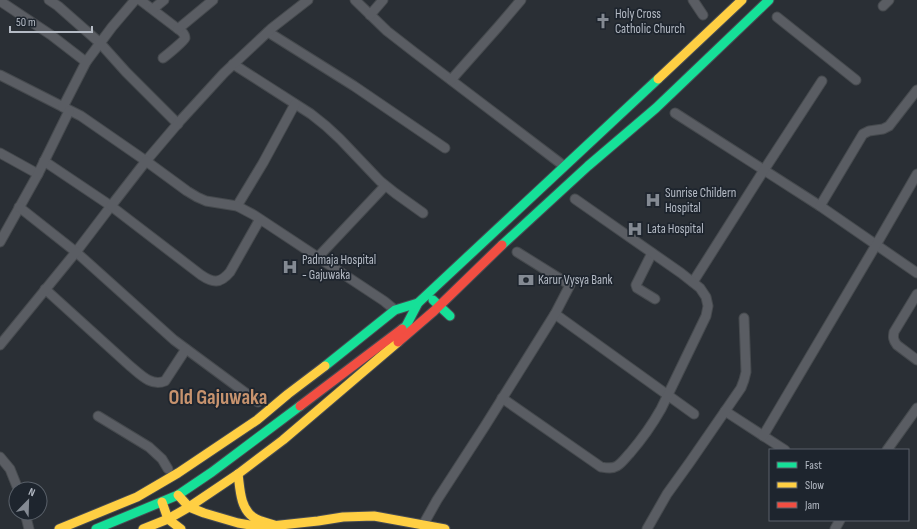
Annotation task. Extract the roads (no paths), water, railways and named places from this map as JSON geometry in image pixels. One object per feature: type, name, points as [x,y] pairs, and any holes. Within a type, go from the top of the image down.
[{"type":"main road","points":[[59,529],[137,497],[178,473],[257,420],[395,310],[418,302],[742,0]]},
{"type":"main road","points":[[143,529],[168,519],[189,507],[238,474],[309,419],[439,306],[492,254],[577,176],[656,108],[769,0]]},
{"type":"main road","points":[[426,295],[450,316]]},
{"type":"main road","points":[[97,529],[178,495],[212,472],[406,326],[418,302]]},
{"type":"main road","points":[[238,474],[245,509],[253,517],[277,526]]},
{"type":"main road","points":[[178,495],[189,507],[214,517],[262,527],[343,517],[374,516],[445,529]]},
{"type":"main road","points":[[162,502],[168,519],[180,529]]},
{"type":"street","points":[[49,0],[58,6],[100,43],[126,72],[178,124]]},
{"type":"street","points":[[0,242],[2,232],[19,207],[38,174],[86,62],[135,0]]},
{"type":"street","points":[[140,0],[184,34],[184,40],[163,58]]},
{"type":"street","points":[[153,9],[164,0]]},
{"type":"street","points":[[178,29],[213,0]]},
{"type":"street","points":[[0,345],[76,252],[146,161],[178,124],[233,64],[268,32],[308,0]]},
{"type":"street","points":[[355,0],[398,39],[564,166]]},
{"type":"street","points":[[370,15],[383,0]]},
{"type":"street","points":[[694,0],[703,15]]},
{"type":"street","points":[[0,1],[51,35],[86,62]]},
{"type":"street","points":[[450,80],[498,27],[519,1]]},
{"type":"street","points":[[777,17],[856,80]]},
{"type":"street","points":[[268,32],[354,86],[445,148]]},
{"type":"street","points":[[233,64],[311,114],[326,126],[385,186],[423,213]]},
{"type":"street","points":[[0,75],[81,116],[197,197],[237,206],[260,219],[384,301],[395,310]]},
{"type":"street","points":[[693,282],[822,81]]},
{"type":"street","points":[[820,206],[863,134],[889,126],[917,90]]},
{"type":"street","points":[[237,206],[296,104]]},
{"type":"street","points":[[675,113],[820,206],[917,273]]},
{"type":"street","points":[[0,153],[38,174]]},
{"type":"street","points":[[44,160],[111,206],[201,275],[214,281],[220,281],[230,272],[260,219]]},
{"type":"street","points":[[763,436],[917,174]]},
{"type":"street","points":[[318,257],[385,186]]},
{"type":"street","points":[[502,398],[601,467],[616,467],[623,462],[654,422],[706,316],[708,306],[706,297],[700,288],[575,199]]},
{"type":"street","points":[[19,207],[76,252],[174,340],[258,402]]},
{"type":"street","points":[[423,525],[440,495],[555,314],[570,285],[517,252]]},
{"type":"street","points":[[652,253],[636,285],[637,288],[655,299]]},
{"type":"street","points":[[45,289],[130,366],[149,381],[155,383],[165,381],[186,349]]},
{"type":"street","points":[[917,294],[894,332],[893,337],[894,342],[897,345],[917,360]]},
{"type":"street","points":[[555,314],[694,414]]},
{"type":"street","points":[[647,529],[667,494],[741,388],[746,372],[744,318]]},
{"type":"street","points":[[888,449],[917,408]]},
{"type":"street","points":[[725,411],[783,449]]},
{"type":"street","points":[[98,416],[149,447],[162,459],[168,469]]},
{"type":"street","points":[[0,457],[10,469],[15,481]]},
{"type":"street","points":[[168,519],[169,529]]},
{"type":"place","name":"Holy Cross Catholic Church","points":[[603,21]]},
{"type":"place","name":"Sunrise Childern Hospital","points":[[653,200]]},
{"type":"place","name":"Lata Hospital","points":[[635,229]]},
{"type":"place","name":"Padmaja Hospital - Gajuwaka","points":[[290,267]]},
{"type":"place","name":"Karur Vysya Bank","points":[[526,280]]},
{"type":"district","name":"Old Gajuwaka","points":[[218,397]]}]
